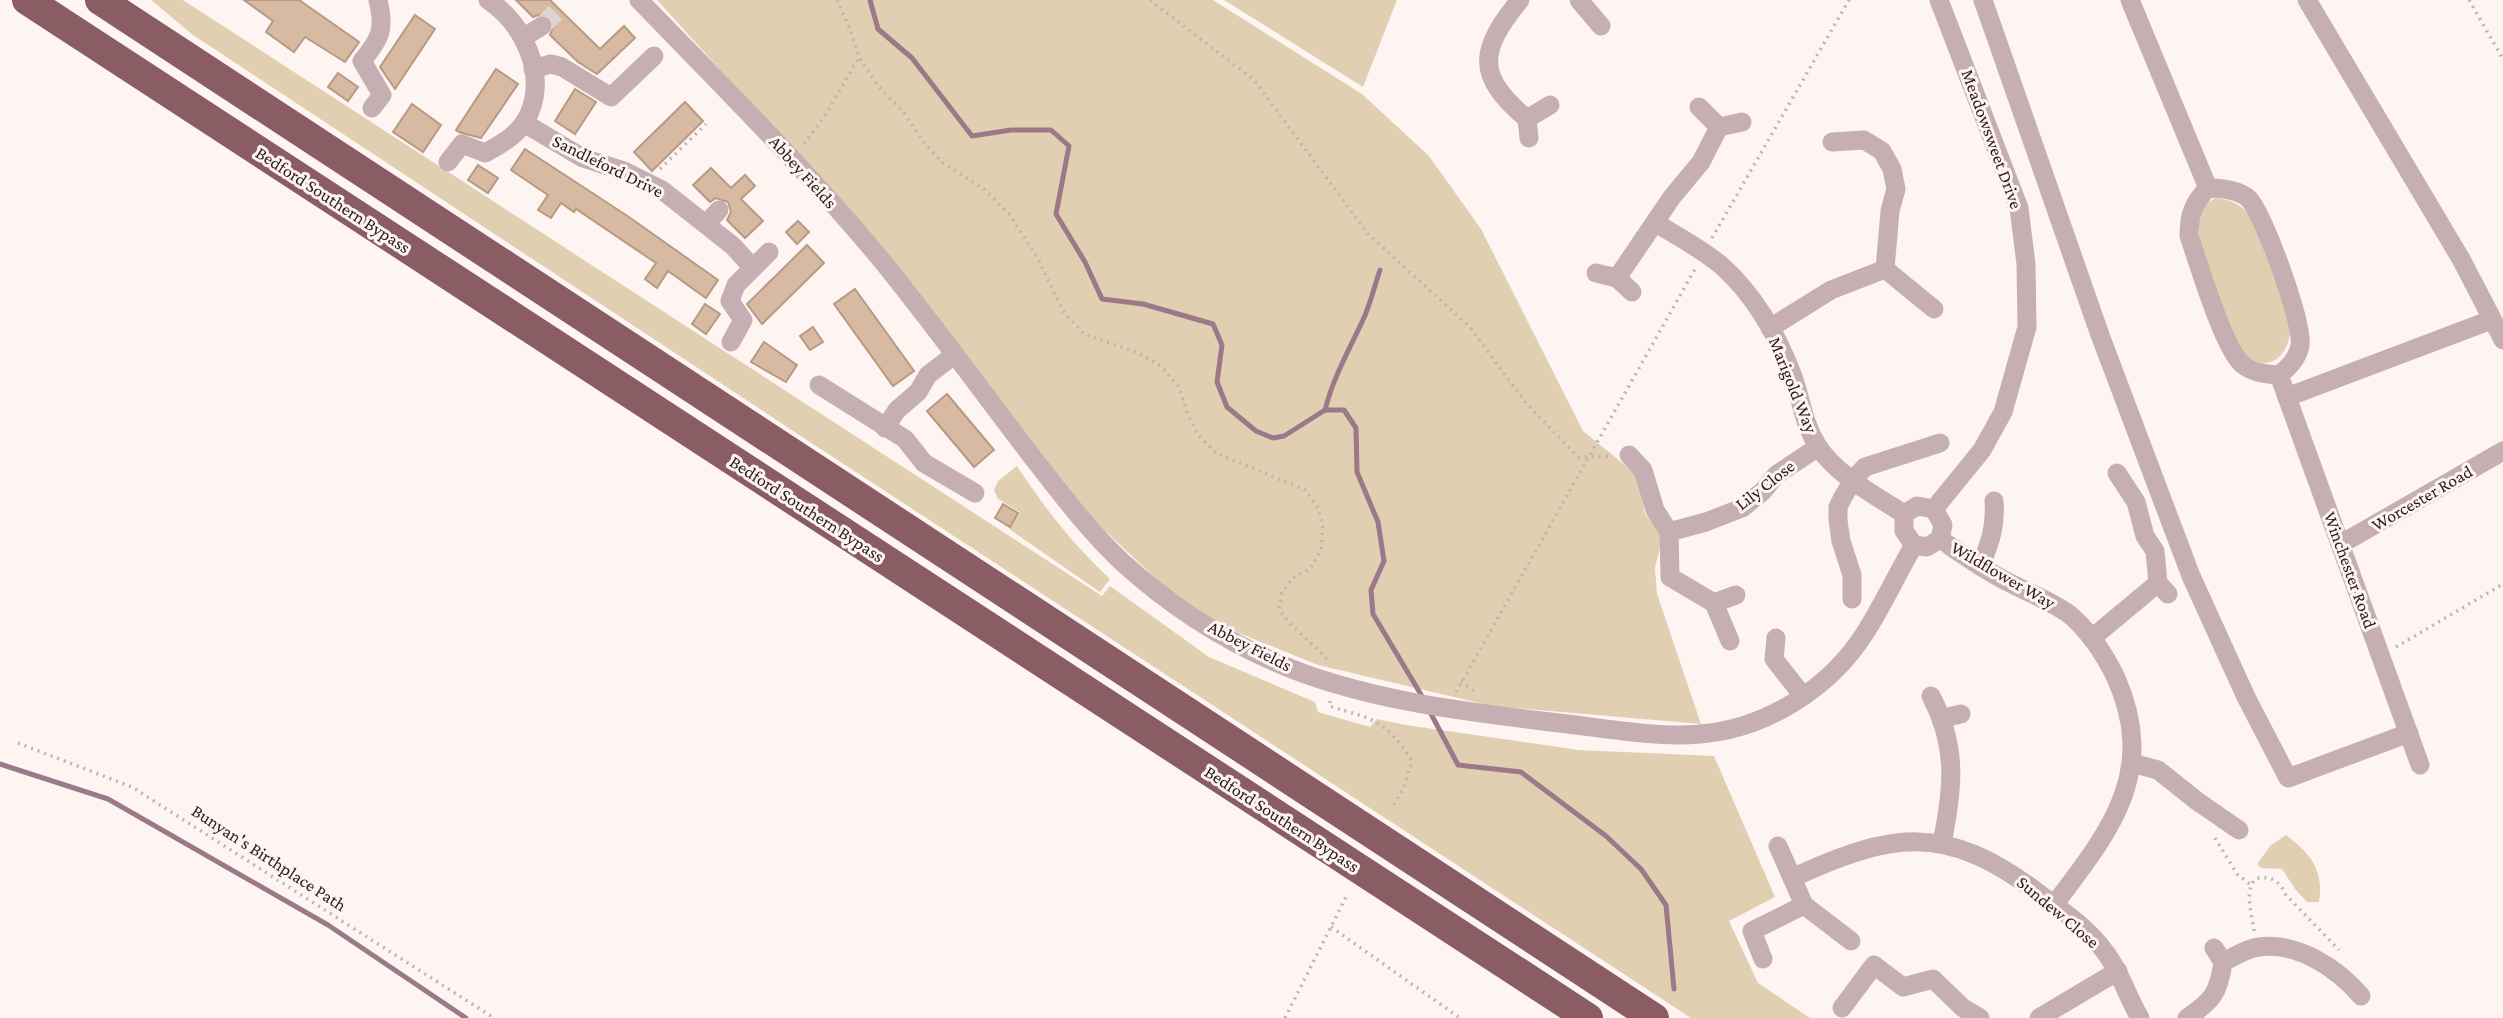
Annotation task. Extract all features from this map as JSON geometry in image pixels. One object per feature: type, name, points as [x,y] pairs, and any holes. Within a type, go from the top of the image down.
[{"type":"highway","name":"Bedford Southern Bypass","points":[[27,0],[1588,1018]]},
{"type":"highway","points":[[100,0],[1654,1018]]},
{"type":"street","points":[[372,108],[382,94],[362,61],[382,31],[383,19],[378,0]]},
{"type":"street","points":[[448,162],[462,144],[485,153],[502,144],[524,123],[530,113],[534,69],[524,37],[499,7],[488,0]]},
{"type":"street","name":"Abbey Fields","points":[[639,0],[793,158],[886,266],[1080,518],[1123,562],[1172,602],[1223,635],[1277,663],[1333,674],[1422,705],[1650,733],[1701,734],[1742,726],[1776,713],[1803,696]]},
{"type":"street","points":[[1579,0],[1601,26]]},
{"type":"street","name":"Meadowsweet Drive","points":[[1934,509],[1982,450],[2003,412],[2027,327],[2026,264],[2019,208],[1939,0]]},
{"type":"street","points":[[1983,0],[2156,486],[2246,697],[2288,778],[2409,733]]},
{"type":"street","points":[[2130,0],[2208,188]]},
{"type":"street","points":[[2307,0],[2461,260],[2503,340]]},
{"type":"street","points":[[1517,1],[1496,32],[1489,54],[1491,80],[1528,129],[1550,104]]},
{"type":"street","points":[[524,37],[542,26]]},
{"type":"street","points":[[534,69],[551,64],[562,67],[611,97],[654,56]]},
{"type":"street","points":[[1699,107],[1719,127]]},
{"type":"street","points":[[1596,273],[1624,285],[1656,223],[1672,197],[1700,162],[1719,127],[1742,122]]},
{"type":"street","name":"Sandleford Drive","points":[[524,123],[583,158],[624,171],[713,217],[733,246],[753,268]]},
{"type":"street","points":[[1832,142],[1866,134],[1882,151],[1892,169],[1896,189],[1889,211],[1885,268]]},
{"type":"street","points":[[2208,188],[2224,188],[2247,197],[2260,214],[2299,324],[2300,345],[2292,365],[2279,376],[2261,374],[2243,364],[2230,349],[2189,236],[2189,217],[2197,199],[2208,188]]},
{"type":"street","name":"Marigold Way","points":[[1656,223],[1723,267],[1747,295],[1770,328],[1793,376],[1804,421],[1818,447],[1853,480],[1904,514]]},
{"type":"street","points":[[731,342],[743,320],[730,301],[736,285],[769,252]]},
{"type":"street","points":[[1885,268],[1934,309]]},
{"type":"street","points":[[1770,328],[1831,290],[1885,268]]},
{"type":"street","points":[[2287,397],[2491,320]]},
{"type":"street","points":[[886,428],[897,410],[918,392],[928,375],[954,355]]},
{"type":"street","name":"Winchester Road","points":[[2279,376],[2420,765]]},
{"type":"street","points":[[819,385],[905,439],[924,463],[975,493]]},
{"type":"street","points":[[1852,599],[1852,575],[1841,541],[1838,507],[1853,480],[1865,467],[1940,443]]},
{"type":"street","name":"Lily Close","points":[[1669,531],[1706,522],[1742,508],[1763,491],[1776,475],[1818,447]]},
{"type":"street","name":"Worcester Road","points":[[2341,544],[2503,451]]},
{"type":"street","points":[[1629,455],[1643,470],[1656,510],[1669,531],[1670,577],[1714,604],[1730,641]]},
{"type":"street","points":[[2092,638],[2163,588],[2155,551],[2146,536],[2136,502],[2117,474]]},
{"type":"street","points":[[1980,566],[1991,542],[1996,518],[1994,501]]},
{"type":"street","points":[[1917,506],[1934,509],[1943,525],[1940,539],[1927,547],[1913,545],[1904,531],[1904,514],[1917,506]]},
{"type":"street","name":"Wildflower Way","points":[[1940,539],[1980,566],[2009,583],[2046,598],[2071,616],[2092,638],[2109,663],[2126,703],[2133,737],[2132,763],[2125,791],[2113,820],[2091,856],[2054,905]]},
{"type":"street","points":[[1776,638],[1774,659],[1803,696],[1827,678],[1867,632],[1913,545]]},
{"type":"street","points":[[1714,604],[1736,596]]},
{"type":"street","points":[[1931,696],[1952,716],[1952,772],[1941,844]]},
{"type":"street","points":[[2132,763],[2158,771],[2239,830]]},
{"type":"street","name":"Sundew Close","points":[[1792,878],[1831,860],[1870,847],[1904,842],[1941,844],[1975,853],[2012,874],[2087,931],[2118,971],[2140,1018]]},
{"type":"street","points":[[1779,846],[1804,905],[1851,941]]},
{"type":"street","points":[[1763,959],[1752,931],[1804,905]]},
{"type":"street","points":[[2187,1018],[2214,997],[2221,982],[2219,955],[2256,947],[2277,947],[2316,959],[2347,979],[2361,996]]},
{"type":"street","points":[[1842,1008],[1874,965],[1903,987],[1933,979],[1963,1007],[1980,1018]]},
{"type":"street","points":[[2039,1018],[2118,971]]},
{"type":"path","points":[[837,0],[859,57],[878,87],[904,113],[925,144],[943,163],[984,189],[1010,215],[1038,259],[1064,313],[1084,334],[1138,353],[1161,366],[1179,387],[1188,415],[1199,436],[1216,453],[1304,490],[1317,506],[1324,526],[1321,550],[1310,569],[1292,578],[1282,593],[1279,609],[1289,625],[1315,644],[1333,674],[1329,706],[1375,720],[1399,740],[1412,761],[1403,790],[1392,807]]},
{"type":"path","points":[[1150,0],[1254,80],[1368,234],[1469,326],[1526,403],[1578,457],[1589,456]]},
{"type":"path","points":[[1708,245],[1849,0]]},
{"type":"path","points":[[2469,0],[2503,60]]},
{"type":"path","points":[[793,158],[827,114],[859,57]]},
{"type":"path","points":[[646,182],[706,124]]},
{"type":"path","points":[[1447,691],[1457,692],[1698,263]]},
{"type":"path","points":[[2381,656],[2503,584]]},
{"type":"path","name":"Bunyan's Birthplace Path","points":[[18,743],[132,787],[494,1018]]},
{"type":"path","points":[[2256,947],[2250,885],[2255,879],[2273,878],[2345,958]]},
{"type":"path","points":[[1285,1018],[1348,895]]},
{"type":"path","points":[[1331,927],[1425,996],[1460,1018]]},
{"type":"shaded area","points":[[151,0],[183,0],[1102,596],[1110,586],[1209,657],[1315,702],[1318,712],[1370,727],[1377,719],[1579,750],[1714,756],[1775,897],[1729,921],[1758,983],[1810,1018],[1691,1018],[193,35]]},
{"type":"shaded area","points":[[657,0],[1213,0],[1362,94],[1429,156],[1481,229],[1583,431],[1637,475],[1645,514],[1663,535],[1655,568],[1657,594],[1701,724],[1492,706],[1318,665],[1224,627],[1165,587],[1086,513],[864,229]]},
{"type":"shaded area","points":[[1224,0],[1397,0],[1363,87]]},
{"type":"shaded area","points":[[2215,198],[2236,204],[2252,218],[2279,290],[2289,319],[2290,335],[2284,352],[2272,362],[2256,361],[2246,355],[2236,343],[2200,246],[2198,224],[2203,206]]},
{"type":"shaded area","points":[[1017,466],[1060,526],[1110,579],[1100,592],[1009,529],[1020,512],[998,499],[994,490],[998,481]]},
{"type":"shaded area","points":[[2286,835],[2314,864],[2319,881],[2319,902],[2307,902],[2282,869],[2261,868],[2257,864],[2271,845]]},
{"type":"building","points":[[244,0],[299,0],[359,42],[345,62],[305,37],[294,52],[266,32],[273,21]]},
{"type":"building","points":[[516,0],[550,0],[600,49],[624,26],[635,38],[597,74],[578,62],[550,35],[554,25],[548,16],[541,14],[533,17]]},
{"type":"building","points":[[415,15],[435,29],[395,89],[380,67]]},
{"type":"building","points":[[496,69],[518,84],[481,138],[459,132],[456,130]]},
{"type":"building","points":[[338,73],[358,87],[348,101],[328,87]]},
{"type":"building","points":[[575,89],[596,102],[575,134],[555,121]]},
{"type":"building","points":[[685,102],[703,121],[652,171],[634,152]]},
{"type":"building","points":[[412,104],[441,125],[423,152],[393,132]]},
{"type":"building","points":[[525,149],[626,215],[718,280],[706,298],[668,271],[657,288],[645,279],[656,263],[576,209],[574,212],[561,203],[551,218],[538,210],[548,195],[511,170]]},
{"type":"building","points":[[478,165],[498,178],[488,193],[468,180]]},
{"type":"building","points":[[711,168],[731,188],[745,175],[755,186],[741,199],[763,221],[745,238],[727,220],[731,212],[728,202],[716,198],[710,202],[693,185]]},
{"type":"building","points":[[798,221],[809,232],[797,244],[786,232]]},
{"type":"building","points":[[807,245],[824,263],[762,324],[747,304]]},
{"type":"building","points":[[855,289],[914,371],[893,386],[834,304]]},
{"type":"building","points":[[705,304],[720,314],[706,334],[692,324]]},
{"type":"building","points":[[813,327],[823,342],[810,350],[800,336]]},
{"type":"building","points":[[764,342],[797,365],[786,382],[751,362]]},
{"type":"building","points":[[947,394],[994,450],[974,467],[927,411]]},
{"type":"building","points":[[1003,504],[1018,513],[1010,527],[995,518]]},
{"type":"waterway","points":[[870,0],[878,29],[912,58],[972,136],[1011,130],[1051,130],[1069,146],[1056,214],[1085,262],[1102,299],[1143,304],[1213,324],[1222,345],[1217,382],[1227,407],[1256,431],[1273,438],[1284,436],[1325,410],[1344,410],[1356,428],[1357,472],[1378,522],[1384,561],[1371,590],[1373,614],[1423,698]]},
{"type":"waterway","points":[[1325,410],[1337,376],[1367,310],[1380,270]]},
{"type":"waterway","points":[[1429,710],[1458,765],[1521,772],[1606,836],[1641,869],[1666,905],[1674,989]]},
{"type":"waterway","points":[[0,764],[108,799],[328,925],[466,1018]]},
{"type":"tunnel","points":[[542,26],[559,9]]}]
